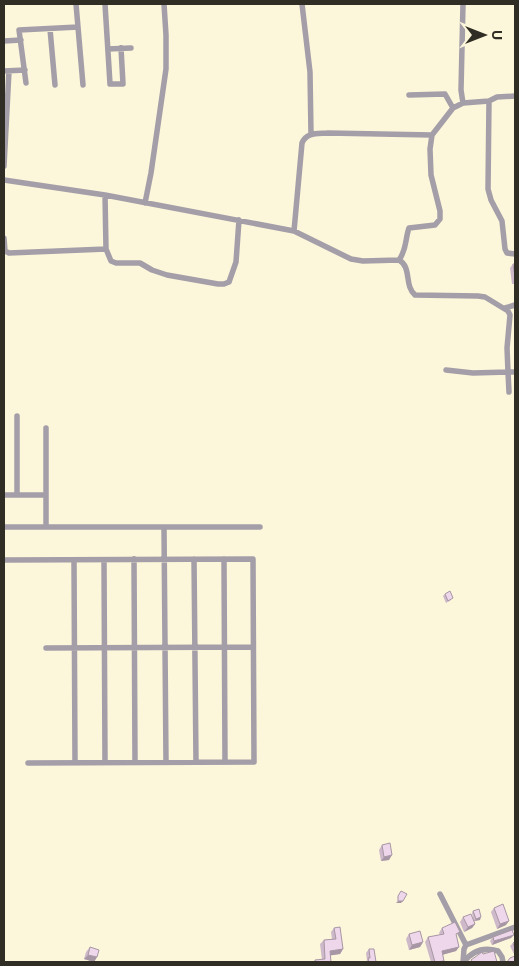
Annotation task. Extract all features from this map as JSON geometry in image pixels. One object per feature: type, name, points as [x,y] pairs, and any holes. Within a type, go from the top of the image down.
[{"type":"street","points":[[76,4],[83,85]]},
{"type":"street","points":[[105,4],[110,84],[123,84],[121,48]]},
{"type":"street","points":[[145,203],[166,69],[167,42],[164,4]]},
{"type":"street","points":[[302,4],[310,72],[311,134]]},
{"type":"street","points":[[463,4],[461,90],[463,103]]},
{"type":"street","points":[[26,82],[20,30],[78,27]]},
{"type":"street","points":[[50,29],[55,86]]},
{"type":"street","points":[[4,41],[21,40]]},
{"type":"street","points":[[108,49],[131,48]]},
{"type":"street","points":[[4,166],[6,71],[24,70]]},
{"type":"street","points":[[409,95],[445,94],[454,108]]},
{"type":"street","points":[[399,260],[404,254],[409,228],[435,225],[440,219],[440,211],[430,175],[432,134],[454,108],[463,103],[489,102],[497,97],[515,96]]},
{"type":"street","points":[[489,102],[488,189],[491,200],[502,221],[505,249],[507,253],[515,254]]},
{"type":"street","points":[[294,231],[302,143],[311,134],[432,134]]},
{"type":"street","points":[[4,180],[105,195],[294,231],[351,259],[363,261],[399,260],[406,266],[411,288],[416,294],[485,297],[505,308],[510,315],[507,348],[509,392]]},
{"type":"street","points":[[105,195],[106,249],[111,261],[116,263],[140,263],[152,270],[167,275],[224,284],[229,282],[236,262],[239,220]]},
{"type":"street","points":[[4,238],[5,251],[9,253],[106,249]]},
{"type":"street","points":[[505,308],[515,305]]},
{"type":"street","points":[[446,370],[473,373],[515,372]]},
{"type":"street","points":[[17,416],[17,495]]},
{"type":"street","points":[[46,428],[46,527]]},
{"type":"street","points":[[4,495],[46,495]]},
{"type":"street","points":[[4,527],[260,527]]},
{"type":"street","points":[[164,527],[166,762]]},
{"type":"street","points":[[194,559],[196,762]]},
{"type":"street","points":[[224,559],[225,762]]},
{"type":"street","points":[[4,560],[253,559],[254,762],[28,763]]},
{"type":"street","points":[[74,560],[75,762]]},
{"type":"street","points":[[104,560],[105,762]]},
{"type":"street","points":[[134,560],[135,762]]},
{"type":"street","points":[[46,648],[253,647]]},
{"type":"street","points":[[440,894],[466,945],[464,949],[464,962]]},
{"type":"street","points":[[466,945],[515,928]]},
{"type":"street","points":[[464,962],[468,956],[484,949],[498,951],[502,957],[502,962]]},
{"type":"building","points":[[450,591],[453,598],[448,601],[445,594]]},
{"type":"building","points":[[390,843],[392,855],[384,857],[382,845]]},
{"type":"building","points":[[401,891],[407,894],[403,901],[398,901],[398,896]]},
{"type":"building","points":[[503,904],[509,921],[500,924],[494,908]]},
{"type":"building","points":[[479,909],[481,917],[476,919],[473,911]]},
{"type":"building","points":[[471,914],[475,924],[468,927],[463,917]]},
{"type":"building","points":[[455,922],[460,932],[456,934],[459,947],[442,951],[444,961],[435,962],[428,937],[444,934],[442,928]]},
{"type":"building","points":[[340,927],[343,949],[330,951],[331,962],[315,962],[315,960],[325,959],[324,940],[336,939],[334,928]]},
{"type":"building","points":[[512,930],[514,935],[494,941],[493,937]]},
{"type":"building","points":[[420,931],[423,942],[412,945],[409,934]]},
{"type":"building","points":[[90,947],[99,950],[97,957],[88,955]]},
{"type":"building","points":[[369,949],[374,949],[376,962],[369,962]]},
{"type":"building","points":[[494,951],[497,962],[472,962],[471,960],[482,952],[483,954]]},
{"type":"building","points":[[515,956],[515,962],[507,962],[510,958]]}]
